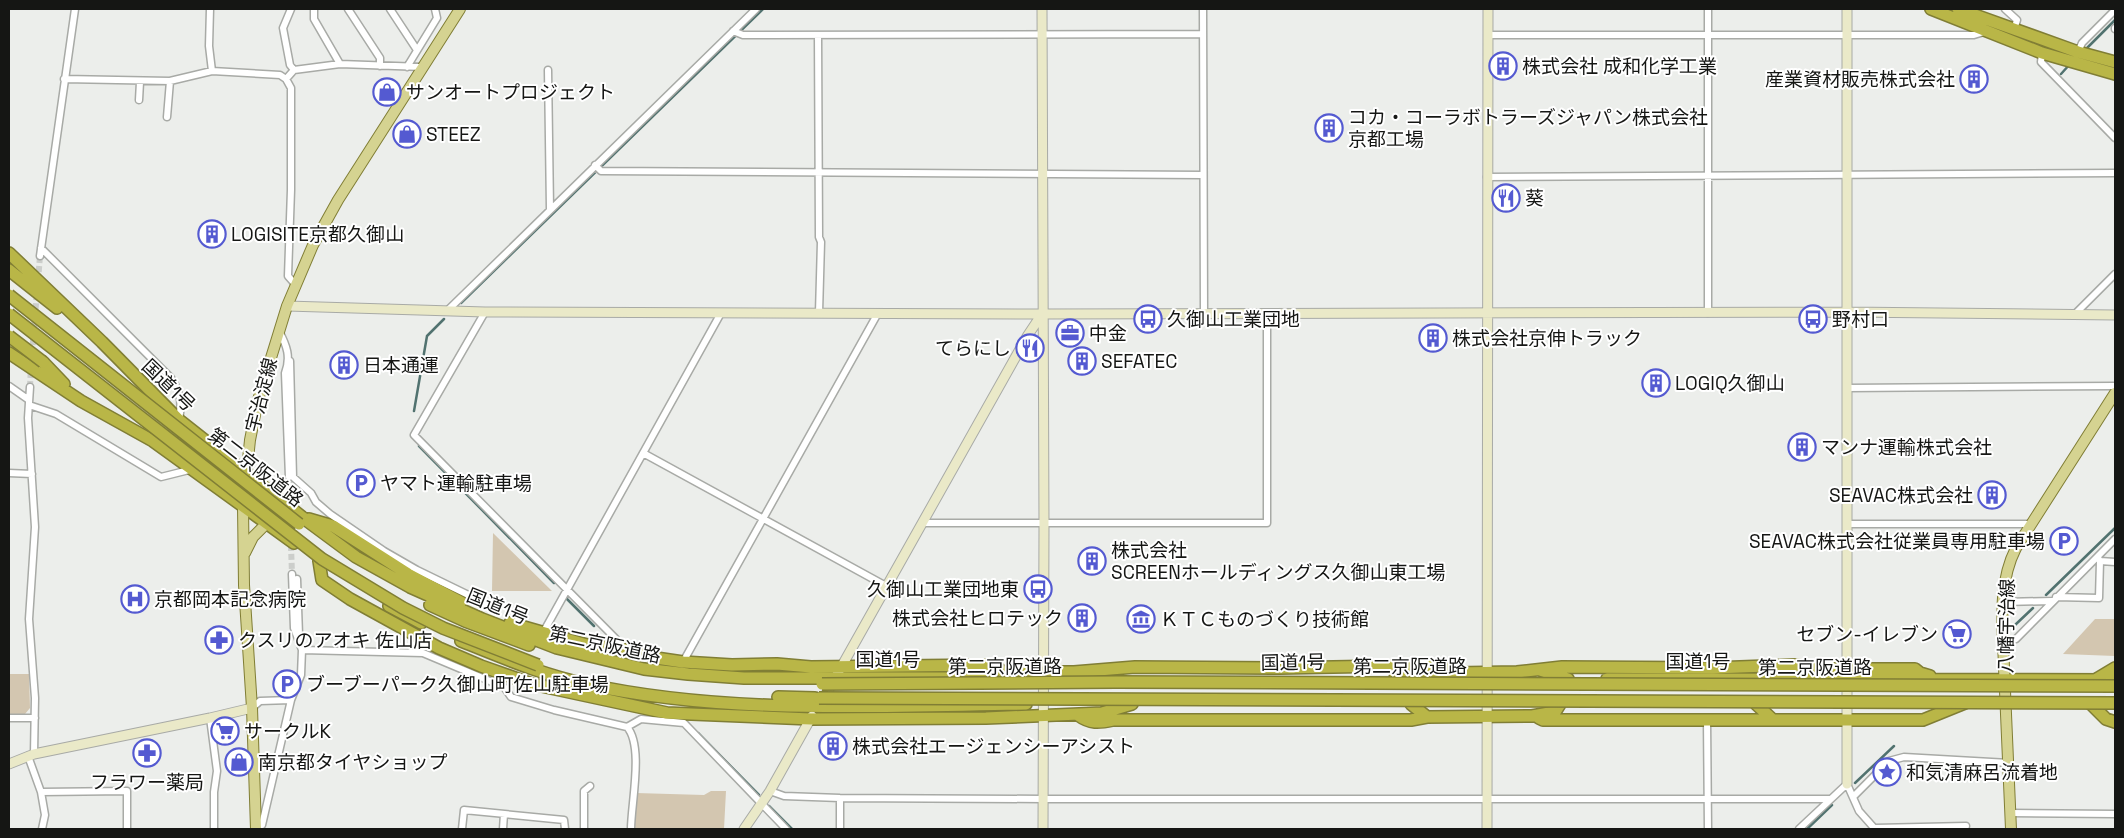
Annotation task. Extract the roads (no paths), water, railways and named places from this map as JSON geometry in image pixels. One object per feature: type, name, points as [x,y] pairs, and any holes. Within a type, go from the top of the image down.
[{"type":"highway","points":[[1930,9],[1984,32],[2042,53],[2115,74]]},
{"type":"highway","points":[[1958,9],[2078,52],[2115,62]]},
{"type":"highway","name":"国道1号","points":[[9,253],[102,342],[179,420],[302,517],[361,560],[446,603],[557,648],[644,669],[744,678],[1044,676],[1121,681],[1426,677],[1747,679],[1847,673],[1939,679],[2115,680]]},
{"type":"highway","points":[[9,270],[102,342]]},
{"type":"highway","name":"第二京阪道路","points":[[9,295],[300,524],[371,573],[417,599],[513,640],[565,656],[628,670],[727,681],[822,684],[1146,682],[2115,686]]},
{"type":"highway","name":"第二京阪道路","points":[[9,314],[284,530],[360,584],[419,616],[491,648],[538,665],[626,686],[718,695],[819,698],[2115,704]]},
{"type":"highway","points":[[9,336],[43,362],[81,401]]},
{"type":"highway","points":[[9,353],[81,401],[153,441],[319,561],[404,615],[524,666],[585,684],[640,694],[706,700],[819,706],[969,705],[1044,710],[1078,715],[1102,714],[1132,704]]},
{"type":"highway","points":[[302,517],[335,527],[408,574],[498,619],[587,645],[645,652],[656,658]]},
{"type":"highway","points":[[319,561],[322,580],[350,599],[439,648],[481,666],[532,684],[667,713],[811,719],[986,718],[1044,710],[1132,704],[1411,704],[1486,710],[1532,716],[1543,720],[1923,720],[1965,704]]},
{"type":"highway","points":[[557,648],[598,655],[618,652],[683,662],[732,665],[777,664],[811,667]]},
{"type":"highway","points":[[744,678],[774,671],[842,666],[994,665],[1003,672]]},
{"type":"highway","points":[[966,677],[1003,672],[1044,676],[1101,668],[1440,665],[1454,673]]},
{"type":"highway","points":[[1426,677],[1454,673],[1487,677],[1562,667],[1713,668],[1796,665],[1847,673]]},
{"type":"highway","points":[[1101,668],[1121,681]]},
{"type":"highway","points":[[1747,679],[1776,670],[1807,668]]},
{"type":"highway","points":[[2095,680],[2115,668]]},
{"type":"highway","points":[[1538,669],[1547,674],[1568,679]]},
{"type":"highway","points":[[706,700],[724,716]]},
{"type":"highway","points":[[2090,703],[2106,719],[2115,722]]},
{"type":"highway","points":[[1411,704],[1427,717]]},
{"type":"highway","points":[[1078,715],[1088,722],[1113,720],[1411,720],[1486,710],[1560,704],[2115,704]]},
{"type":"highway","points":[[1532,716],[1555,712],[1560,704]]},
{"type":"highway","points":[[1756,704],[1774,720]]},
{"type":"highway","points":[[969,705],[986,718]]},
{"type":"main road","name":"宇治淀線","points":[[258,827],[243,507],[246,472],[258,400],[295,284],[338,200],[460,9]]},
{"type":"main road","name":"八幡宇治線","points":[[2011,829],[2005,703],[2003,602],[2007,567],[2030,524],[2115,393]]},
{"type":"main road","points":[[244,556],[252,537],[266,524]]},
{"type":"street","points":[[40,256],[75,9]]},
{"type":"street","points":[[210,9],[212,71]]},
{"type":"street","points":[[291,9],[283,28],[290,65],[294,70]]},
{"type":"street","points":[[314,9],[314,20],[340,64]]},
{"type":"street","points":[[348,9],[380,58],[380,66]]},
{"type":"street","points":[[390,9],[417,50]]},
{"type":"street","points":[[407,67],[437,18],[435,9]]},
{"type":"street","points":[[447,311],[756,9]]},
{"type":"street","points":[[1042,9],[1043,829]]},
{"type":"street","points":[[1203,9],[1204,313]]},
{"type":"street","points":[[1487,829],[1488,9]]},
{"type":"street","points":[[1708,9],[1708,313]]},
{"type":"street","points":[[1847,9],[1847,784],[1859,811],[1875,829],[1966,826]]},
{"type":"street","points":[[2005,9],[2016,20],[2014,30]]},
{"type":"street","points":[[2078,52],[2082,43],[2115,10]]},
{"type":"street","points":[[733,31],[743,35],[1203,34]]},
{"type":"street","points":[[1488,35],[1847,36],[1974,35],[1984,32]]},
{"type":"street","points":[[818,35],[821,242],[819,313]]},
{"type":"street","points":[[2042,53],[2041,62],[2115,138]]},
{"type":"street","points":[[286,79],[294,70],[340,64],[423,67]]},
{"type":"street","points":[[548,70],[550,209]]},
{"type":"street","points":[[64,79],[140,82],[170,81],[212,71],[253,72],[280,76],[286,79],[291,88],[291,190],[288,276],[295,284]]},
{"type":"street","points":[[167,117],[170,81]]},
{"type":"street","points":[[139,100],[140,82]]},
{"type":"street","points":[[595,165],[601,171],[1203,174]]},
{"type":"street","points":[[1488,177],[1848,173],[2115,173]]},
{"type":"street","points":[[41,248],[171,378],[179,389],[181,408],[179,420]]},
{"type":"street","points":[[2074,315],[2115,274]]},
{"type":"street","points":[[287,306],[485,312],[1042,314],[1848,312],[2115,315]]},
{"type":"street","points":[[485,312],[414,435],[616,639]]},
{"type":"street","points":[[544,631],[721,313]]},
{"type":"street","points":[[683,662],[878,313]]},
{"type":"street","points":[[923,523],[1044,525],[1267,523],[1267,313]]},
{"type":"street","points":[[744,829],[770,791],[836,677],[1023,344],[1042,314]]},
{"type":"street","points":[[279,330],[286,344],[290,361],[293,477],[330,514],[417,570],[491,606]]},
{"type":"street","points":[[289,477],[286,373],[290,361]]},
{"type":"street","points":[[9,386],[29,402],[56,414],[161,477],[189,470],[204,477]]},
{"type":"street","points":[[1847,388],[2115,386]]},
{"type":"street","points":[[30,387],[29,402],[35,527],[29,619],[35,718],[31,755],[45,815],[42,829]]},
{"type":"street","points":[[643,453],[886,586]]},
{"type":"street","points":[[9,473],[32,474]]},
{"type":"street","points":[[330,514],[335,527]]},
{"type":"street","points":[[1847,524],[2030,524]]},
{"type":"street","points":[[2016,639],[2054,599],[2098,559],[2115,539]]},
{"type":"street","points":[[353,540],[361,560]]},
{"type":"street","points":[[2003,602],[2099,598],[2098,559]]},
{"type":"street","points":[[2098,559],[2115,562]]},
{"type":"street","points":[[270,829],[258,827],[291,700],[301,675],[302,650],[294,628],[295,576]]},
{"type":"street","points":[[302,650],[423,654],[504,687],[511,697],[554,710],[627,727],[632,733],[635,755],[631,829]]},
{"type":"street","points":[[9,764],[31,755],[252,708],[260,701],[291,700]]},
{"type":"street","points":[[9,718],[35,718]]},
{"type":"street","points":[[210,718],[218,770],[214,792],[214,829]]},
{"type":"street","points":[[627,727],[641,719],[684,723],[786,829]]},
{"type":"street","points":[[1707,720],[1708,829]]},
{"type":"street","points":[[1853,797],[1889,761],[1904,757],[2009,763]]},
{"type":"street","points":[[1799,829],[1847,784]]},
{"type":"street","points":[[584,829],[584,791],[590,786]]},
{"type":"street","points":[[41,792],[126,791],[128,829]]},
{"type":"street","points":[[770,791],[784,796],[840,798],[1830,799]]},
{"type":"street","points":[[840,798],[840,829]]},
{"type":"street","points":[[462,829],[464,810],[564,820],[565,829]]},
{"type":"street","points":[[2010,813],[2115,814]]},
{"type":"street","points":[[503,829],[504,814]]},
{"type":"waterway","points":[[461,303],[763,9]]},
{"type":"waterway","points":[[2085,50],[2115,20]]},
{"type":"waterway","points":[[2061,74],[2070,64]]},
{"type":"waterway","points":[[414,411],[427,336],[444,319]]},
{"type":"waterway","points":[[419,446],[554,583]]},
{"type":"waterway","points":[[2046,595],[2115,528]]},
{"type":"waterway","points":[[567,599],[594,626]]},
{"type":"waterway","points":[[2015,625],[2033,608]]},
{"type":"waterway","points":[[698,733],[759,795]]},
{"type":"waterway","points":[[1855,783],[1894,746]]},
{"type":"waterway","points":[[1807,829],[1832,805]]},
{"type":"waterway","points":[[769,806],[792,829]]},
{"type":"tunnel","points":[[38,281],[40,256]]},
{"type":"tunnel","points":[[32,354],[37,291]]},
{"type":"tunnel","points":[[30,387],[31,366]]},
{"type":"tunnel","points":[[289,477],[290,508]]},
{"type":"tunnel","points":[[290,518],[292,574]]},
{"type":"place","name":"株式会社 成和化学工業","points":[[1503,66]]},
{"type":"place","name":"産業資材販売株式会社","points":[[1974,79]]},
{"type":"place","name":"サンオートプロジェクト","points":[[387,92]]},
{"type":"place","name":"コカ・コーラボトラーズジャパン株式会社 京都工場","points":[[1329,128]]},
{"type":"place","name":"STEEZ","points":[[407,134]]},
{"type":"place","name":"葵","points":[[1506,198]]},
{"type":"place","name":"LOGISITE京都久御山","points":[[212,234]]},
{"type":"place","name":"久御山工業団地","points":[[1148,319]]},
{"type":"place","name":"野村口","points":[[1813,319]]},
{"type":"place","name":"中金","points":[[1070,333]]},
{"type":"place","name":"株式会社京伸トラック","points":[[1433,338]]},
{"type":"place","name":"てらにし","points":[[1030,348]]},
{"type":"place","name":"SEFATEC","points":[[1082,361]]},
{"type":"place","name":"日本通運","points":[[344,365]]},
{"type":"place","name":"LOGIQ久御山","points":[[1656,383]]},
{"type":"place","name":"マンナ運輸株式会社","points":[[1802,447]]},
{"type":"place","name":"ヤマト運輸駐車場","points":[[361,483]]},
{"type":"place","name":"SEAVAC株式会社","points":[[1992,495]]},
{"type":"place","name":"SEAVAC株式会社従業員専用駐車場","points":[[2064,541]]},
{"type":"place","name":"株式会社 SCREENホールディングス久御山東工場","points":[[1092,561]]},
{"type":"place","name":"久御山工業団地東","points":[[1038,589]]},
{"type":"place","name":"京都岡本記念病院","points":[[135,599]]},
{"type":"place","name":"株式会社ヒロテック","points":[[1082,618]]},
{"type":"place","name":"ＫＴＣものづくり技術館","points":[[1141,619]]},
{"type":"place","name":"セブン-イレブン","points":[[1957,634]]},
{"type":"place","name":"クスリのアオキ 佐山店","points":[[219,640]]},
{"type":"place","name":"ブーブーパーク久御山町佐山駐車場","points":[[287,684]]},
{"type":"place","name":"サークルK","points":[[225,731]]},
{"type":"place","name":"株式会社エージェンシーアシスト","points":[[833,746]]},
{"type":"place","name":"フラワー薬局","points":[[147,753]]},
{"type":"place","name":"南京都タイヤショップ","points":[[239,762]]},
{"type":"place","name":"和気清麻呂流着地","points":[[1887,772]]}]
